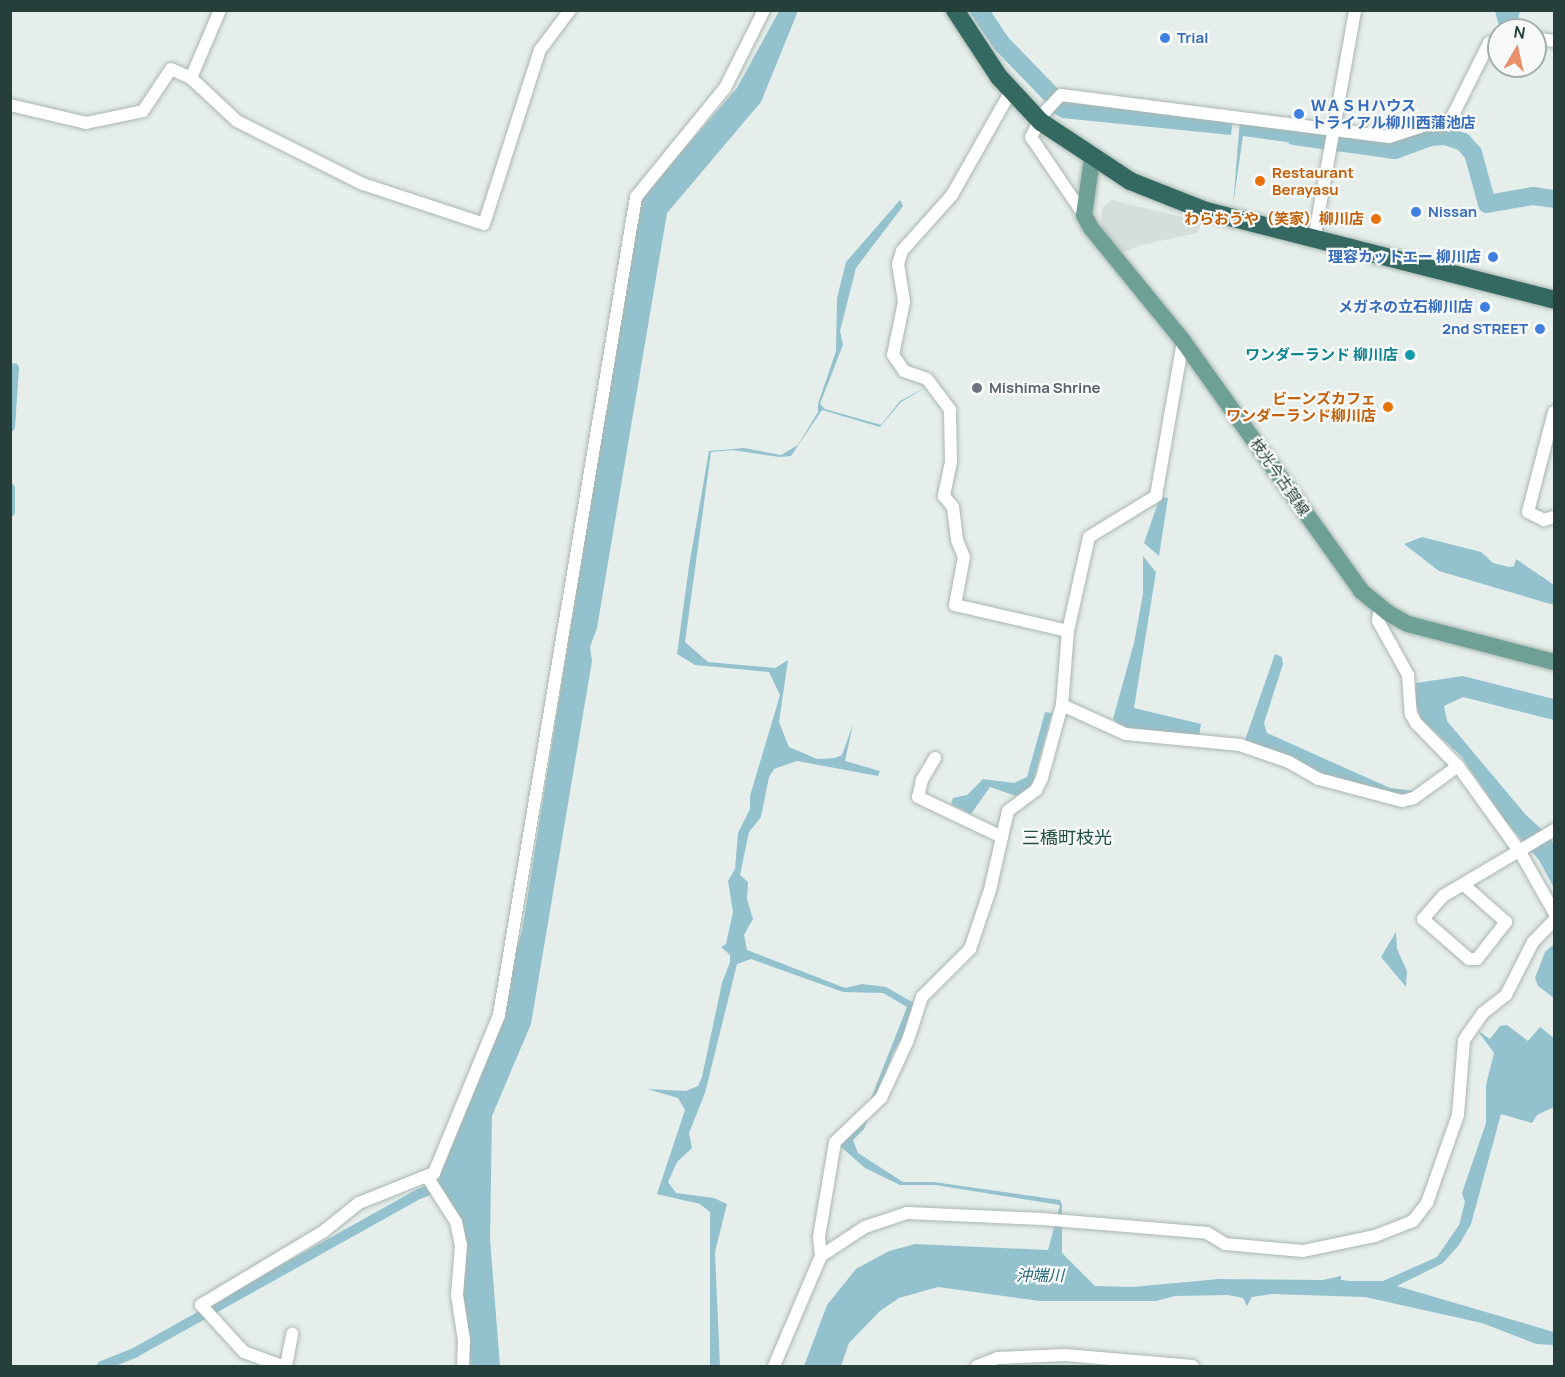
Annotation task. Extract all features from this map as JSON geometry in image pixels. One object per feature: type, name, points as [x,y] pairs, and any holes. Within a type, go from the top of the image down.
[{"type":"highway","points":[[955,10],[1011,91],[1092,159],[1173,201],[1554,300]]},
{"type":"main road","points":[[1084,215],[1092,159]]},
{"type":"main road","name":"枝光今古賀線","points":[[1084,215],[1113,259],[1183,341],[1361,591],[1380,607],[1408,624],[1436,634],[1554,662]]},
{"type":"street","points":[[191,78],[220,10]]},
{"type":"street","points":[[10,105],[86,123],[143,111],[171,69],[191,78],[247,127],[363,184],[484,224],[540,50],[570,10]]},
{"type":"street","points":[[463,1366],[464,1340],[458,1295],[461,1245],[456,1222],[437,1196],[430,1181],[500,1014],[636,197],[725,88],[764,10]]},
{"type":"street","points":[[1314,239],[1355,10]]},
{"type":"street","points":[[1084,215],[1031,137],[1042,118],[1061,95],[1334,128],[1389,137],[1425,125],[1448,125],[1487,47]]},
{"type":"street","points":[[1011,91],[952,195],[902,251],[898,264],[904,302],[893,356],[904,371],[927,380],[950,410],[951,462],[944,496],[953,507],[957,540],[964,557],[956,605],[1068,630]]},
{"type":"street","points":[[774,1366],[821,1256],[819,1237],[835,1142],[881,1098],[908,1040],[922,997],[970,949],[1008,811],[1036,790],[1042,778],[1062,705],[1068,630],[1089,537],[1155,496],[1183,341]]},
{"type":"street","points":[[1554,412],[1528,512],[1544,520],[1554,517]]},
{"type":"street","points":[[1380,607],[1378,621],[1408,675],[1411,714],[1458,766],[1520,852],[1554,912]]},
{"type":"street","points":[[1062,705],[1126,734],[1240,745],[1289,762],[1319,779],[1402,801],[1414,798],[1458,766]]},
{"type":"street","points":[[935,758],[922,780],[918,797],[1002,837]]},
{"type":"street","points":[[1464,885],[1506,922],[1477,959],[1469,958],[1423,919],[1443,896],[1552,831]]},
{"type":"street","points":[[821,1256],[866,1227],[907,1213],[1042,1219],[1207,1233],[1225,1244],[1303,1251],[1375,1236],[1413,1221],[1427,1203],[1458,1114],[1464,1040],[1483,1013],[1506,995],[1533,942],[1554,920]]},
{"type":"street","points":[[292,1334],[284,1366],[244,1352],[201,1305],[324,1231],[359,1203],[430,1181]]},
{"type":"street","points":[[977,1366],[998,1358],[1065,1355],[1193,1366]]},
{"type":"shaded area","points":[[1112,200],[1202,222],[1197,233],[1141,245],[1117,255],[1104,239],[1101,221],[1103,207]]},
{"type":"water","points":[[779,11],[798,11],[761,102],[667,213],[597,628],[590,647],[592,661],[531,1024],[492,1116],[490,1239],[500,1366],[467,1366],[470,1346],[461,1297],[461,1224],[438,1180],[474,1088],[522,931],[639,201],[737,88]]},
{"type":"water","points":[[1495,11],[1520,11],[1518,18],[1497,18]]},
{"type":"water","points":[[1064,99],[1233,120],[1231,135],[1062,118],[1051,112]]},
{"type":"water","points":[[1240,120],[1317,131],[1315,146],[1243,136],[1233,205]]},
{"type":"water","name":"沖端川","points":[[900,200],[903,206],[856,268],[840,331],[843,345],[820,404],[825,409],[881,425],[900,401],[930,385],[901,402],[880,427],[822,410],[791,456],[780,457],[732,450],[711,452],[685,642],[708,662],[775,668],[788,660],[779,722],[789,747],[817,759],[835,758],[842,755],[853,724],[845,761],[880,771],[878,776],[797,761],[774,769],[769,777],[761,817],[749,832],[740,875],[748,882],[747,899],[753,919],[744,935],[747,950],[845,988],[862,984],[886,987],[914,1003],[913,1018],[893,1053],[864,1129],[853,1140],[858,1153],[903,1182],[934,1182],[1060,1200],[1062,1205],[1062,1253],[1095,1286],[1132,1287],[1219,1279],[1323,1280],[1341,1276],[1341,1280],[1383,1281],[1437,1257],[1459,1225],[1465,1202],[1462,1193],[1486,1123],[1486,1085],[1494,1053],[1477,1030],[1490,1039],[1500,1026],[1507,1025],[1528,1041],[1540,1027],[1554,1038],[1554,1107],[1537,1115],[1532,1123],[1501,1114],[1471,1224],[1459,1245],[1443,1263],[1397,1286],[1554,1332],[1554,1345],[1536,1344],[1482,1323],[1365,1297],[1272,1294],[1252,1297],[1247,1306],[1243,1298],[1228,1295],[1175,1296],[1156,1301],[1040,1301],[938,1287],[899,1298],[880,1311],[849,1343],[841,1366],[804,1366],[827,1305],[856,1269],[889,1251],[915,1244],[1048,1250],[1060,1205],[935,1185],[900,1185],[865,1168],[840,1146],[870,1101],[907,1007],[883,993],[843,992],[751,959],[737,964],[705,1093],[689,1133],[692,1148],[677,1162],[668,1182],[676,1193],[714,1198],[727,1204],[715,1252],[720,1366],[710,1366],[710,1212],[700,1204],[657,1194],[685,1110],[678,1098],[647,1089],[686,1091],[698,1086],[702,1077],[722,983],[730,962],[730,955],[721,947],[726,944],[733,912],[728,881],[735,869],[738,833],[750,809],[750,796],[780,695],[769,672],[695,665],[677,654],[689,566],[709,451],[744,448],[781,455],[798,445],[818,412],[818,404],[836,351],[837,298],[846,262]]},
{"type":"water","points":[[1160,497],[1168,498],[1159,556],[1144,543]]},
{"type":"water","points":[[1422,537],[1481,552],[1493,563],[1509,567],[1514,566],[1516,559],[1554,585],[1554,605],[1439,571],[1404,544]]},
{"type":"water","points":[[1143,556],[1156,572],[1134,708],[1201,724],[1199,736],[1125,729],[1113,719],[1134,643],[1143,594]]},
{"type":"water","points":[[1275,654],[1282,657],[1283,664],[1264,723],[1267,733],[1390,788],[1413,791],[1399,796],[1327,779],[1244,743]]},
{"type":"water","points":[[1463,676],[1554,699],[1554,720],[1463,697],[1444,706],[1447,721],[1526,815],[1550,837],[1554,845],[1554,888],[1539,860],[1506,822],[1461,756],[1421,719],[1414,697],[1416,683]]},
{"type":"water","points":[[1045,712],[1052,713],[1032,785],[1016,796],[990,787],[971,814],[951,804],[953,798],[967,795],[983,779],[1014,783],[1027,777]]},
{"type":"water","points":[[1396,932],[1397,949],[1407,971],[1406,987],[1381,957]]},
{"type":"water","points":[[1554,944],[1554,998],[1538,986],[1535,978],[1545,952]]},
{"type":"waterway","points":[[979,10],[1001,43],[1064,108],[1070,108]]},
{"type":"waterway","points":[[1294,136],[1395,150],[1430,137],[1445,136],[1463,142],[1473,153],[1487,204],[1533,196],[1554,199]]},
{"type":"waterway","points":[[10,427],[14,368]]},
{"type":"waterway","points":[[10,488],[10,512]]},
{"type":"waterway","points":[[102,1366],[136,1352],[419,1194],[454,1180]]},
{"type":"place","name":"Trial","points":[[1165,38]]},
{"type":"place","name":"ＷＡＳＨハウス トライアル柳川西蒲池店","points":[[1299,114]]},
{"type":"place","name":"Restaurant Berayasu","points":[[1260,181]]},
{"type":"place","name":"Nissan","points":[[1416,212]]},
{"type":"place","name":"わらおうや（笑家）柳川店","points":[[1376,219]]},
{"type":"place","name":"理容カットエー 柳川店","points":[[1493,257]]},
{"type":"place","name":"メガネの立石柳川店","points":[[1485,307]]},
{"type":"place","name":"2nd STREET","points":[[1540,329]]},
{"type":"place","name":"ワンダーランド 柳川店","points":[[1410,355]]},
{"type":"place","name":"Mishima Shrine","points":[[977,388]]},
{"type":"place","name":"ビーンズカフェ ワンダーランド柳川店","points":[[1388,407]]},
{"type":"district","name":"三橋町枝光","points":[[1067,837]]}]
